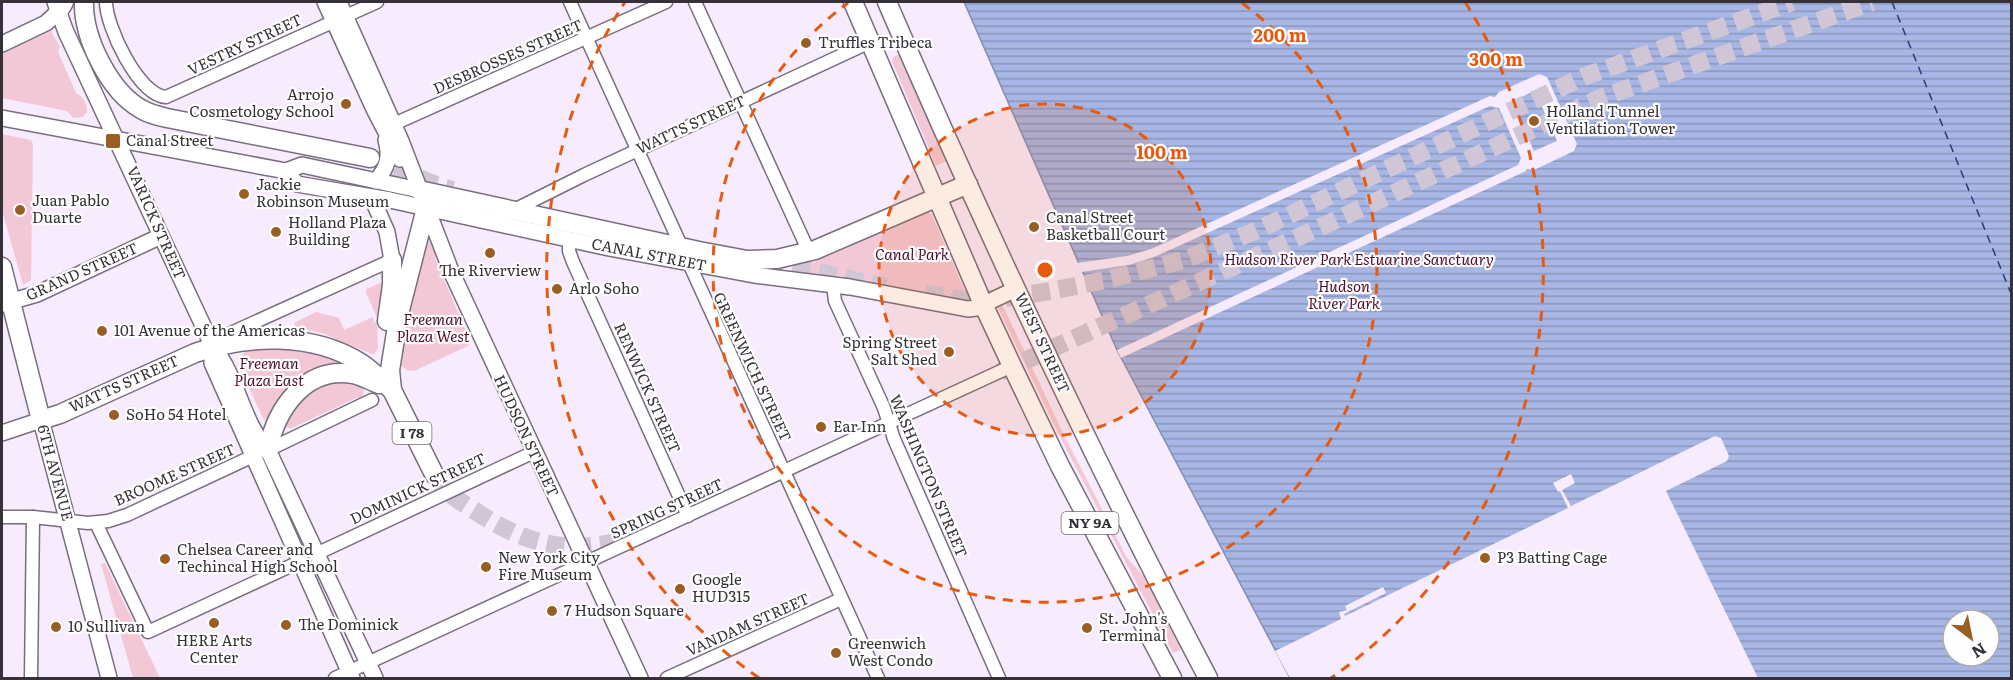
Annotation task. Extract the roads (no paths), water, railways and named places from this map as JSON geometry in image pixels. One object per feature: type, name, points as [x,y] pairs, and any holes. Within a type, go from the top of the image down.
[{"type":"highway","points":[[84,2],[89,35],[101,63],[124,96],[141,110],[167,118],[370,158]]},
{"type":"highway","name":"NY 9A","points":[[853,2],[1012,366],[1065,475],[1172,678]]},
{"type":"highway","name":"WEST STREET","points":[[887,2],[1016,289],[1107,480],[1208,678]]},
{"type":"highway","name":"CANAL STREET","points":[[419,190],[514,210],[684,255],[756,261],[808,252],[968,184]]},
{"type":"highway","points":[[390,370],[399,314],[426,208]]},
{"type":"highway","points":[[392,260],[392,285],[386,337],[392,390]]},
{"type":"highway","name":"6TH AVENUE","points":[[2,267],[6,303],[41,420]]},
{"type":"highway","points":[[212,344],[293,340],[322,346],[362,363],[392,390]]},
{"type":"highway","name":"WATTS STREET","points":[[41,420],[60,414],[212,344]]},
{"type":"highway","points":[[260,453],[284,406],[311,381],[333,374],[350,374],[363,377],[392,390]]},
{"type":"highway","name":"I 78","points":[[392,390],[434,474]]},
{"type":"main road","name":"HUDSON STREET","points":[[325,2],[339,13],[419,190],[451,271],[640,678]]},
{"type":"main road","points":[[2,44],[46,23],[59,5]]},
{"type":"main road","name":"VARICK STREET","points":[[59,5],[70,42],[212,344],[212,363],[316,554],[375,678]]},
{"type":"main road","name":"CANAL STREET","points":[[2,117],[118,141],[286,171],[302,165],[419,190]]},
{"type":"main road","points":[[376,181],[388,162],[389,127]]},
{"type":"main road","name":"CANAL STREET","points":[[286,171],[297,184],[426,208],[569,239],[684,255],[768,277],[833,285],[972,309],[1016,289]]},
{"type":"main road","points":[[372,198],[387,232],[392,260]]},
{"type":"main road","name":"GRAND STREET","points":[[6,303],[37,294],[161,236]]},
{"type":"main road","name":"WATTS STREET","points":[[2,433],[41,420]]},
{"type":"main road","name":"6TH AVENUE","points":[[41,420],[109,678]]},
{"type":"main road","name":"VARICK STREET","points":[[260,453],[299,562],[345,676]]},
{"type":"street","name":"VESTRY STREET","points":[[106,2],[110,21],[130,65],[146,87],[157,96],[171,96],[339,13],[377,2]]},
{"type":"street","name":"GREENWICH STREET","points":[[570,2],[878,678]]},
{"type":"street","name":"DESBROSSES STREET","points":[[389,127],[666,2]]},
{"type":"street","points":[[694,2],[808,252]]},
{"type":"street","name":"WATTS STREET","points":[[514,210],[740,101],[870,42]]},
{"type":"street","name":"RENWICK STREET","points":[[569,239],[569,251],[573,262],[688,516]]},
{"type":"street","name":"WATTS STREET","points":[[212,344],[392,260]]},
{"type":"street","name":"WASHINGTON STREET","points":[[833,285],[835,301],[999,678]]},
{"type":"street","name":"SPRING STREET","points":[[345,676],[1012,366]]},
{"type":"street","name":"BROOME STREET","points":[[2,517],[33,517],[96,523],[127,515],[372,400]]},
{"type":"street","name":"DOMINICK STREET","points":[[316,554],[534,452]]},
{"type":"street","points":[[31,678],[33,517]]},
{"type":"street","name":"6TH AVENUE","points":[[96,523],[148,632],[299,562]]},
{"type":"street","name":"VANDAM STREET","points":[[667,678],[842,599]]},
{"type":"water","name":"Hudson River Park","points":[[964,2],[2011,2],[2011,678],[1290,678],[1117,350]]},
{"type":"tunnel","points":[[925,294],[966,300],[997,299],[1110,279],[1183,260],[1253,232],[1583,77],[1792,2]]},
{"type":"tunnel","points":[[1000,372],[1603,97],[1872,2]]},
{"type":"tunnel","points":[[370,158],[453,190]]},
{"type":"tunnel","points":[[766,260],[886,287]]},
{"type":"tunnel","points":[[434,474],[447,491],[463,503],[496,524],[536,541],[575,547],[618,542],[642,535]]},
{"type":"place","name":"Truffles Tribeca","points":[[806,43]]},
{"type":"place","name":"Arrojo Cosmetology School","points":[[346,104]]},
{"type":"place","name":"Holland Tunnel Ventilation Tower","points":[[1534,121]]},
{"type":"place","name":"Canal Street","points":[[113,141]]},
{"type":"place","name":"Jackie Robinson Museum","points":[[244,194]]},
{"type":"place","name":"Juan Pablo Duarte","points":[[20,210]]},
{"type":"place","name":"Canal Street Basketball Court","points":[[1034,227]]},
{"type":"place","name":"Holland Plaza Building","points":[[276,232]]},
{"type":"place","name":"The Riverview","points":[[490,253]]},
{"type":"place","name":"Arlo Soho","points":[[557,289]]},
{"type":"place","name":"101 Avenue of the Americas","points":[[102,331]]},
{"type":"place","name":"Spring Street Salt Shed","points":[[949,352]]},
{"type":"place","name":"SoHo 54 Hotel","points":[[114,415]]},
{"type":"place","name":"Ear Inn","points":[[821,427]]},
{"type":"place","name":"P3 Batting Cage","points":[[1485,558]]},
{"type":"place","name":"Chelsea Career and Techincal High School","points":[[165,559]]},
{"type":"place","name":"New York City Fire Museum","points":[[486,567]]},
{"type":"place","name":"Google HUD315","points":[[680,589]]},
{"type":"place","name":"7 Hudson Square","points":[[552,611]]},
{"type":"place","name":"HERE Arts Center","points":[[214,623]]},
{"type":"place","name":"The Dominick","points":[[286,625]]},
{"type":"place","name":"10 Sullivan","points":[[56,627]]},
{"type":"place","name":"St. John's Terminal","points":[[1087,628]]},
{"type":"place","name":"Greenwich West Condo","points":[[836,653]]},
{"type":"park label","name":"Canal Park","points":[[912,255]]},
{"type":"park label","name":"Hudson River Park Estuarine Sanctuary","points":[[1359,260]]},
{"type":"park label","name":"Freeman Plaza West","points":[[433,328]]},
{"type":"park label","name":"Freeman Plaza East","points":[[269,372]]}]
